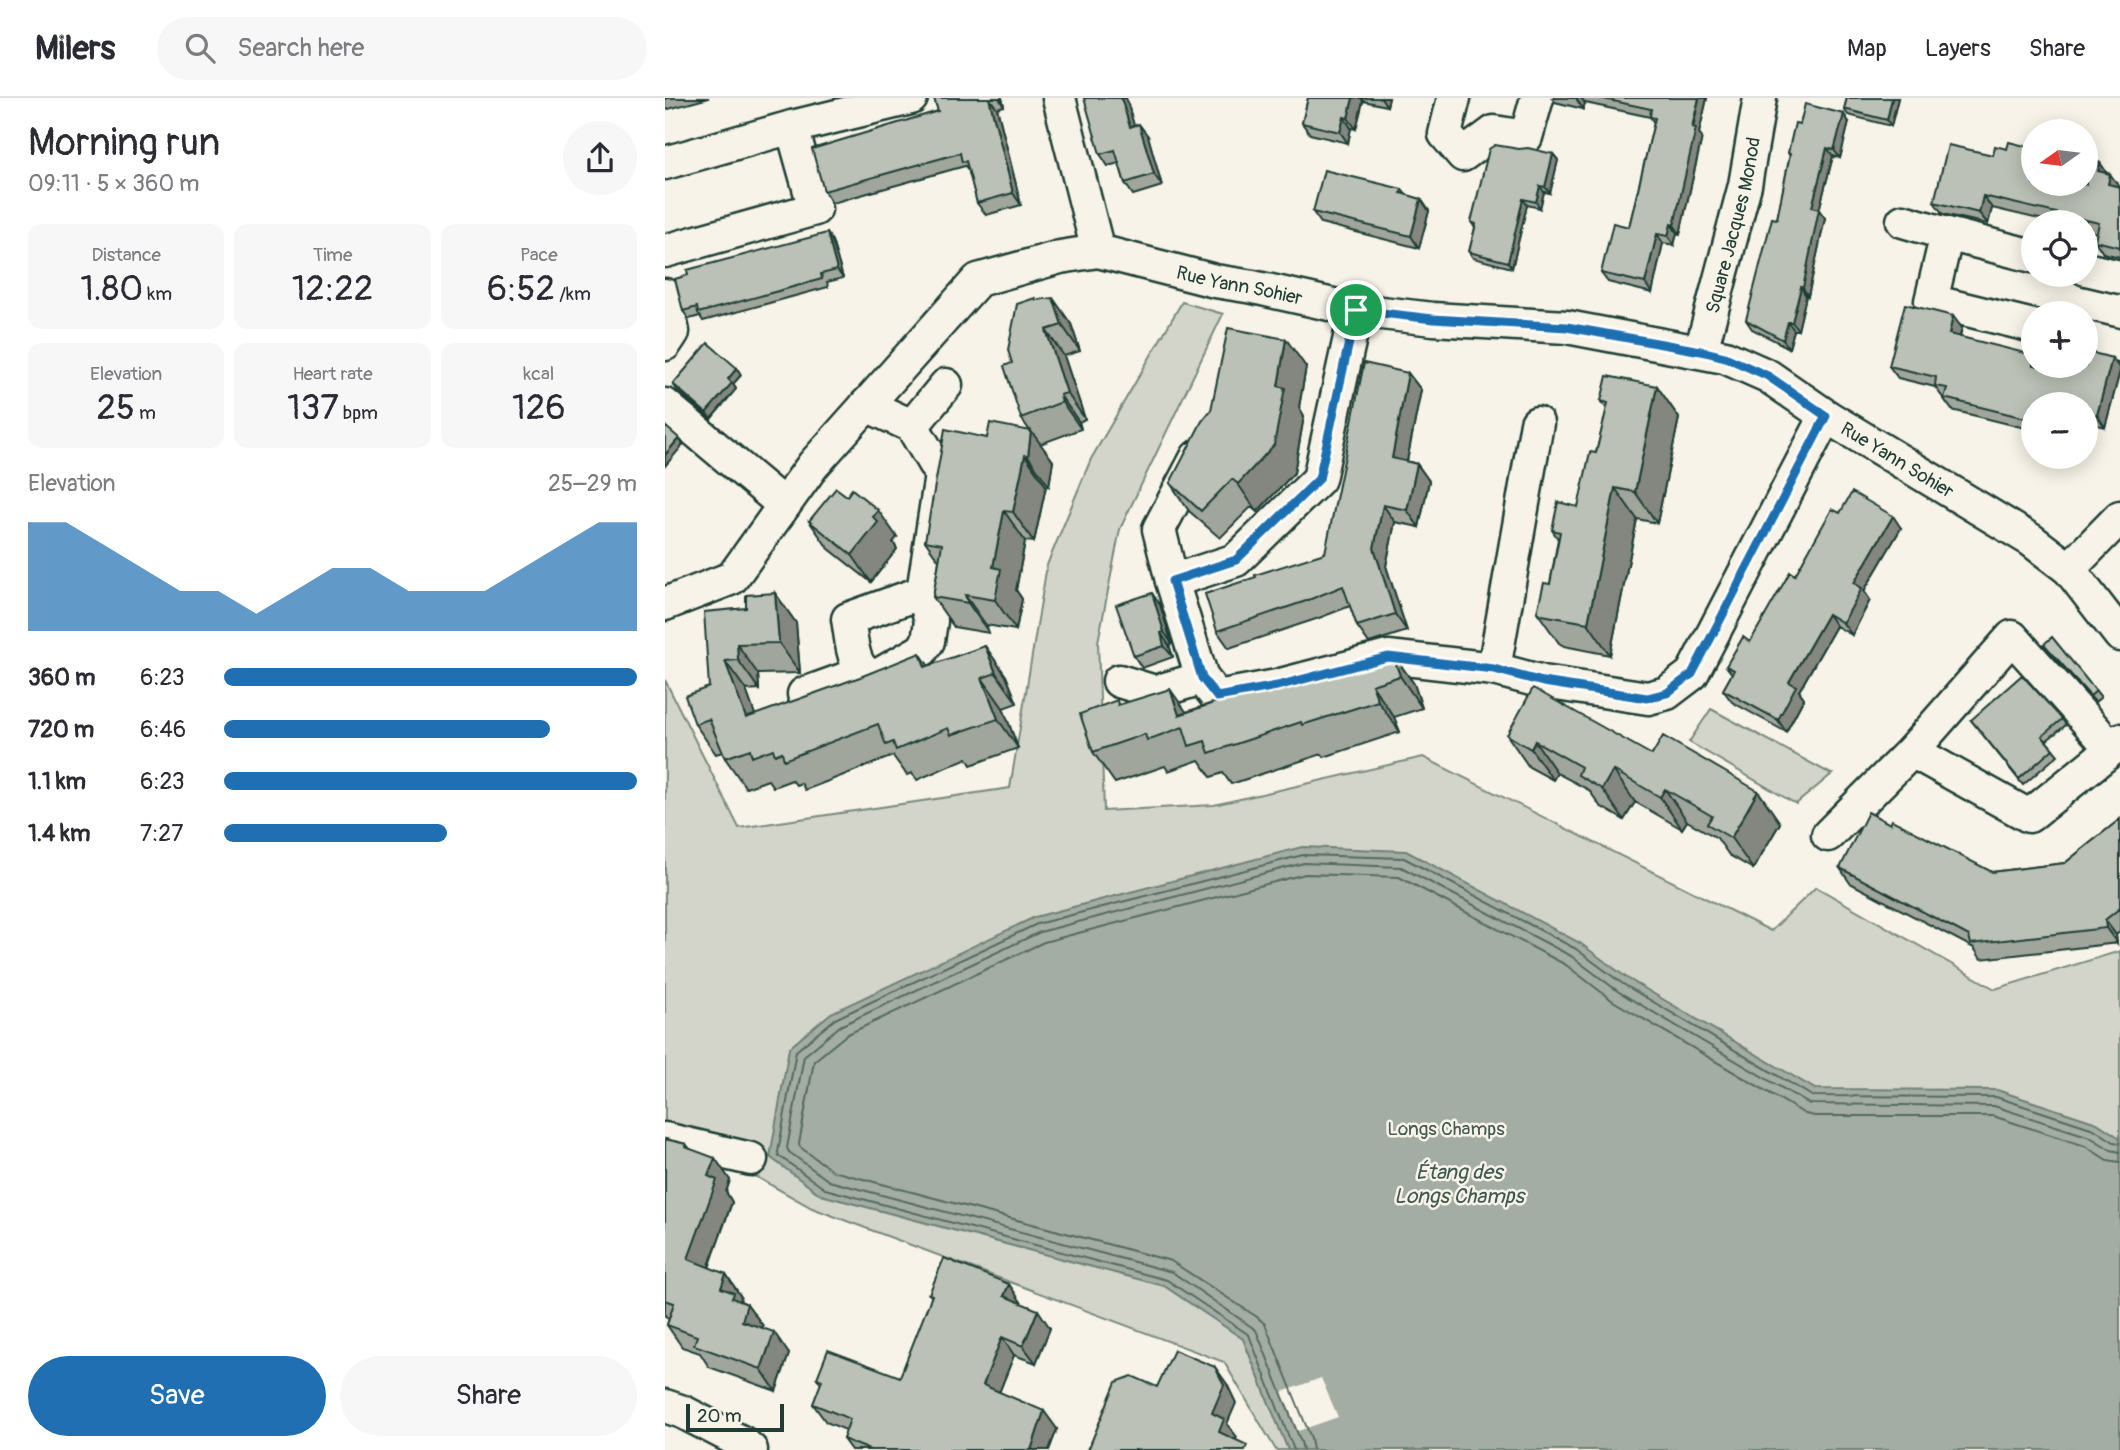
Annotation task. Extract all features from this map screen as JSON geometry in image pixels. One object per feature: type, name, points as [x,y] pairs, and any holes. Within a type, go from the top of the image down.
[{"type":"street","points":[[665,163],[792,127],[911,98]]},
{"type":"street","points":[[1059,98],[1098,251]]},
{"type":"street","points":[[1454,98],[1445,134],[1463,155],[1494,132],[1526,137],[1537,98]]},
{"type":"street","name":"Square Jacques Monod","points":[[1701,351],[1745,185],[1760,98]]},
{"type":"street","points":[[665,251],[815,209],[792,127]]},
{"type":"street","points":[[1903,221],[2021,253]]},
{"type":"street","points":[[1947,234],[1931,301],[2021,323]]},
{"type":"street","name":"Rue Yann Sohier","points":[[665,604],[732,578],[813,465],[978,280],[1060,257],[1098,251],[1205,279],[1356,310],[1433,319],[1567,327],[1725,357],[1768,376],[1826,416],[2031,540],[2069,569],[2120,635]]},
{"type":"street","points":[[2098,272],[2120,277]]},
{"type":"street","points":[[665,295],[673,332],[665,344]]},
{"type":"street","points":[[1172,581],[1236,560],[1319,479],[1356,310]]},
{"type":"street","points":[[2098,341],[2120,346]]},
{"type":"street","points":[[912,426],[946,384]]},
{"type":"street","points":[[665,405],[784,505]]},
{"type":"street","points":[[866,405],[912,426],[941,475],[923,592],[931,621],[928,641],[922,650],[877,676],[869,676],[859,667],[855,657],[848,619],[923,592]]},
{"type":"street","points":[[1206,435],[1203,447],[1159,529],[1202,678],[1217,697],[1277,686],[1388,657],[1494,669],[1543,682],[1647,698],[1667,693],[1692,674],[1826,416]]},
{"type":"street","points":[[1494,669],[1537,423]]},
{"type":"street","points":[[2069,569],[2120,517]]},
{"type":"street","points":[[1828,835],[1912,751],[2012,637],[2116,745],[2029,816],[1912,751]]},
{"type":"street","points":[[804,694],[865,672]]},
{"type":"street","points":[[1119,681],[1155,692],[1202,678]]},
{"type":"street","points":[[665,1139],[751,1159]]},
{"type":"street","points":[[665,1406],[683,1412],[743,1443],[751,1450]]},
{"type":"green space","name":"Étang des Longs Champs","points":[[1182,302],[1223,314],[1120,529],[1098,642],[1104,811],[1214,805],[1423,757],[1771,931],[1816,887],[1995,989],[2120,951],[2120,1450],[1276,1450],[1224,1362],[812,1208],[746,1171],[665,1152],[665,680],[739,828],[1010,788],[1047,565],[1091,459]]},
{"type":"green space","points":[[1711,709],[1832,774],[1796,804],[1689,742]]},
{"type":"water","name":"Étang des Longs Champs","points":[[1302,847],[1406,851],[1580,943],[1627,978],[1815,1089],[1997,1090],[2097,1123],[2120,1138],[2120,1450],[1288,1450],[1243,1339],[1164,1286],[821,1195],[770,1157],[789,1048],[831,1013],[1035,917]]},
{"type":"pier","points":[[1321,1378],[1338,1417],[1298,1431],[1282,1392]]},
{"type":"building","points":[[934,98],[989,98],[1013,193],[977,203],[966,161],[962,162],[960,153],[824,191],[812,149],[938,111]]},
{"type":"building","points":[[1084,98],[1121,98],[1130,127],[1139,124],[1154,174],[1125,183],[1115,150],[1100,154]]},
{"type":"building","points":[[1308,98],[1353,98],[1348,118],[1344,117],[1340,132],[1302,123]]},
{"type":"building","points":[[1599,98],[1699,98],[1692,127],[1696,128],[1674,225],[1671,224],[1668,236],[1657,234],[1645,283],[1601,273],[1613,223],[1629,227],[1655,118],[1650,117],[1651,109]]},
{"type":"building","points":[[1847,98],[1892,98],[1887,120],[1844,109]]},
{"type":"building","points":[[1805,104],[1844,114],[1834,150],[1827,148],[1812,207],[1819,209],[1803,288],[1801,287],[1792,322],[1788,322],[1783,340],[1746,320],[1772,218],[1777,219],[1795,123],[1800,124]]},
{"type":"building","points":[[2009,142],[2021,145],[2021,196],[2098,196],[2098,171],[2110,174],[2108,184],[2120,187],[2120,247],[2098,242],[2098,210],[2043,210],[1983,196],[1979,213],[1934,202],[1948,145],[1993,155],[1995,146],[2007,149]]},
{"type":"building","points":[[1495,145],[1553,154],[1545,187],[1540,186],[1536,202],[1523,199],[1508,262],[1469,252],[1476,224],[1471,222],[1489,149]]},
{"type":"building","points":[[1324,170],[1402,189],[1401,193],[1421,199],[1411,236],[1313,212]]},
{"type":"building","points":[[827,233],[837,270],[821,274],[822,279],[698,313],[697,307],[683,311],[675,279],[688,275],[687,270]]},
{"type":"building","points":[[1035,298],[1053,298],[1062,325],[1046,330],[1067,393],[1060,395],[1062,402],[1021,418],[1004,366],[1012,363],[1008,350],[1017,304]]},
{"type":"building","points":[[1905,304],[1953,316],[1949,334],[2021,352],[2021,378],[2098,378],[2098,354],[2112,358],[2098,411],[2098,392],[2021,392],[2021,417],[1944,398],[1947,388],[1935,386],[1936,377],[1889,366]]},
{"type":"building","points":[[1228,328],[1286,339],[1278,386],[1285,388],[1274,445],[1238,484],[1232,479],[1201,511],[1170,483],[1202,421],[1211,410]]},
{"type":"building","points":[[708,343],[737,368],[728,379],[732,383],[706,413],[673,384]]},
{"type":"building","points":[[1364,363],[1408,373],[1392,458],[1417,464],[1407,510],[1383,505],[1374,548],[1395,614],[1357,626],[1343,586],[1217,631],[1205,594],[1325,553]]},
{"type":"building","points":[[1607,376],[1657,386],[1635,492],[1615,488],[1588,623],[1537,612],[1544,583],[1550,584],[1560,532],[1552,530],[1558,502],[1578,507],[1590,452],[1596,453],[1608,403],[1601,401]]},
{"type":"building","points":[[990,423],[1031,431],[1028,456],[1025,455],[1013,512],[1004,511],[993,567],[1001,569],[995,600],[965,595],[968,603],[933,597],[942,544],[925,541],[945,429],[987,438]]},
{"type":"building","points":[[665,426],[679,438],[665,455]]},
{"type":"building","points":[[836,488],[847,496],[852,489],[878,510],[873,517],[878,522],[852,555],[809,521]]},
{"type":"building","points":[[1852,492],[1893,516],[1854,583],[1862,588],[1843,623],[1828,614],[1789,682],[1796,686],[1778,720],[1723,690],[1734,670],[1726,666],[1743,637],[1750,642],[1790,572],[1795,575],[1832,509],[1840,513]]},
{"type":"building","points":[[775,593],[779,643],[737,644],[738,660],[725,661],[746,718],[920,653],[925,667],[985,646],[996,673],[982,678],[998,719],[951,735],[948,728],[896,750],[893,742],[886,745],[878,724],[784,760],[782,752],[775,755],[773,749],[752,757],[750,749],[725,758],[709,719],[695,724],[685,696],[709,687],[704,612],[746,608],[746,595]]},
{"type":"building","points":[[1152,593],[1164,632],[1161,633],[1164,646],[1134,656],[1116,605]]},
{"type":"building","points":[[2052,637],[2096,691],[2090,696],[2044,644]]},
{"type":"building","points":[[1392,653],[1400,676],[1372,685],[1378,701],[1302,725],[1301,722],[1209,753],[1205,741],[1189,746],[1183,727],[1147,740],[1145,734],[1093,752],[1080,714],[1117,700],[1118,705],[1170,689],[1179,715],[1269,684],[1272,693]]},
{"type":"building","points":[[2022,675],[2062,719],[2042,736],[2053,749],[2019,779],[1971,720]]},
{"type":"building","points":[[1533,688],[1652,755],[1663,736],[1758,791],[1731,838],[1707,824],[1712,816],[1665,789],[1660,797],[1613,770],[1602,789],[1578,775],[1581,767],[1535,741],[1531,749],[1507,735]]},
{"type":"building","points":[[1868,812],[1890,824],[1892,820],[1992,872],[2065,863],[2120,819],[2120,908],[2105,920],[2106,928],[1971,944],[1969,936],[1840,868]]},
{"type":"building","points":[[665,1139],[686,1144],[685,1147],[715,1158],[708,1176],[717,1180],[688,1259],[726,1274],[721,1288],[734,1293],[732,1298],[747,1304],[742,1321],[774,1332],[761,1369],[694,1345],[697,1336],[667,1325],[674,1303],[665,1300]]},
{"type":"building","points":[[944,1258],[1009,1284],[1004,1296],[1038,1310],[1023,1346],[1002,1337],[983,1385],[1044,1411],[1031,1450],[870,1450],[843,1439],[850,1419],[813,1404],[822,1380],[817,1378],[828,1350],[900,1377]]},
{"type":"building","points":[[1174,1350],[1215,1367],[1224,1385],[1212,1413],[1224,1419],[1219,1432],[1247,1445],[1245,1450],[1088,1450],[1116,1382],[1132,1376],[1157,1387]]},
{"type":"route","points":[[1356,310],[1433,319],[1567,327],[1701,351],[1725,357],[1768,376],[1826,416],[1692,674],[1685,681],[1667,693],[1647,698],[1543,682],[1494,669],[1388,657],[1277,686],[1217,697],[1202,678],[1172,581],[1236,560],[1319,479],[1356,310]]},
{"type":"park label","name":"Longs Champs","points":[[1446,1128]]}]
